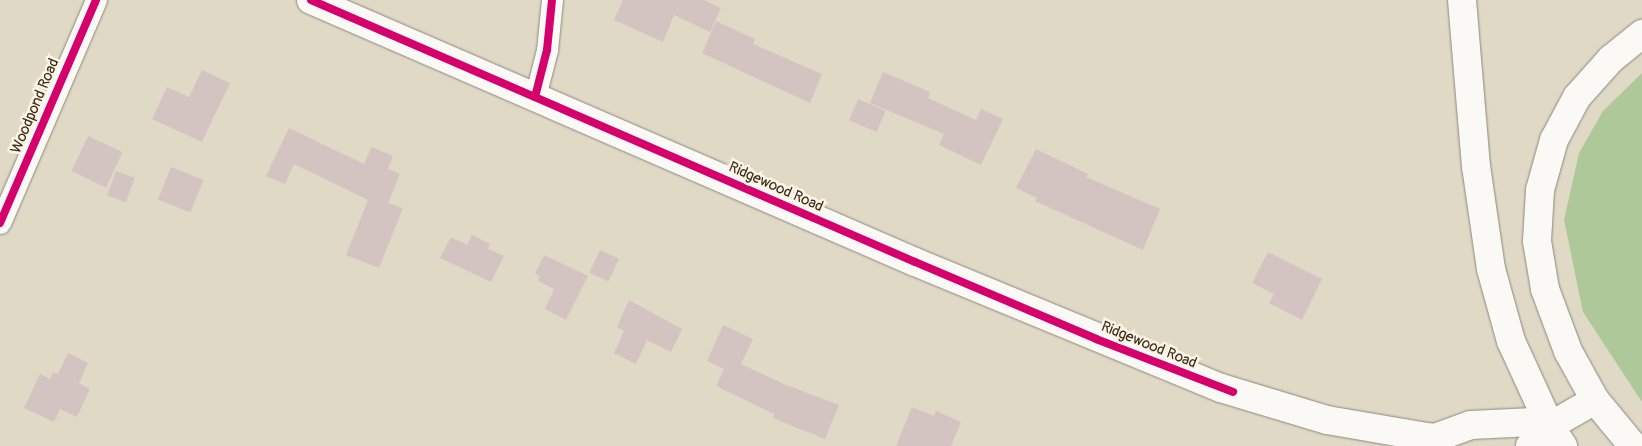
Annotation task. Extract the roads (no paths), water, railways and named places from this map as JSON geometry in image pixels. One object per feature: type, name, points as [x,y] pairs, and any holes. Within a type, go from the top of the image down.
[{"type":"main road","name":"Ridgewood Road","points":[[311,0],[915,262],[1222,388],[1328,420],[1443,442],[1470,424],[1516,421],[1556,436]]},
{"type":"main road","points":[[1462,0],[1476,166],[1490,269],[1511,341],[1556,436]]},
{"type":"main road","points":[[1633,446],[1595,400],[1568,351],[1545,289],[1537,241],[1540,190],[1554,140],[1578,97],[1611,58],[1642,34]]},
{"type":"main road","points":[[1530,446],[1556,436],[1595,400]]},
{"type":"street","name":"Woodpond Road","points":[[0,223],[96,0]]},
{"type":"street","points":[[534,96],[547,50],[552,0]]}]
